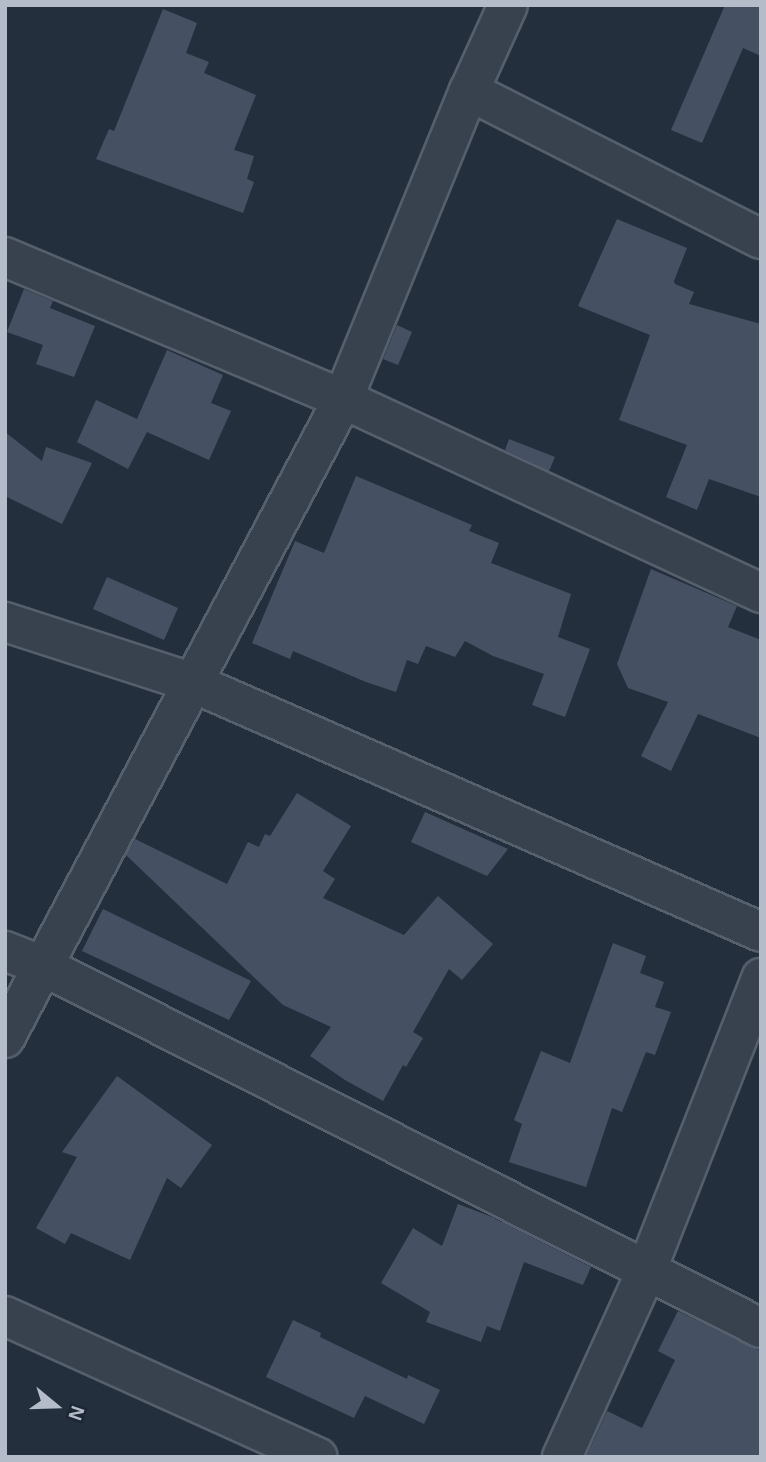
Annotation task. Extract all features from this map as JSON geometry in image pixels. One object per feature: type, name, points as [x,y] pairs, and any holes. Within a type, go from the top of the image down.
[{"type":"street","points":[[5,1038],[343,399],[469,91],[508,5]]},
{"type":"street","points":[[469,91],[761,239]]},
{"type":"street","points":[[5,257],[343,399],[761,593]]},
{"type":"street","points":[[5,622],[191,682],[761,932]]},
{"type":"street","points":[[5,951],[43,966],[761,1328]]},
{"type":"street","points":[[562,1457],[646,1272],[761,978]]},
{"type":"street","points":[[5,1316],[317,1457]]},
{"type":"building","points":[[725,5],[761,5],[761,56],[743,48],[702,143],[671,130]]},
{"type":"building","points":[[163,9],[197,23],[186,53],[209,62],[204,73],[256,95],[234,150],[254,156],[247,179],[254,182],[243,213],[96,159],[109,129],[114,131]]},
{"type":"building","points":[[617,219],[687,248],[674,281],[675,284],[694,292],[689,304],[761,324],[761,497],[709,479],[697,510],[666,497],[687,445],[619,420],[650,335],[578,306]]},
{"type":"building","points":[[24,289],[53,301],[50,308],[95,326],[74,377],[36,364],[43,345],[7,332]]},
{"type":"building","points":[[397,325],[412,332],[398,365],[383,359]]},
{"type":"building","points":[[167,350],[223,375],[211,403],[231,411],[209,460],[147,432],[128,469],[77,442],[96,400],[137,419]]},
{"type":"building","points":[[5,432],[42,461],[46,447],[92,463],[62,524],[5,496]]},
{"type":"building","points":[[509,439],[555,457],[549,471],[505,450]]},
{"type":"building","points":[[356,476],[472,525],[469,531],[499,543],[491,563],[571,594],[558,637],[590,649],[565,717],[532,705],[544,674],[493,656],[465,641],[455,657],[426,646],[418,664],[407,660],[396,692],[293,651],[290,659],[252,643],[295,541],[324,553]]},
{"type":"building","points":[[651,569],[737,606],[728,627],[761,640],[761,738],[698,714],[671,771],[641,756],[668,702],[628,688],[617,664]]},
{"type":"building","points":[[107,577],[178,608],[164,640],[93,609]]},
{"type":"building","points":[[297,793],[351,826],[323,871],[335,879],[323,898],[404,935],[438,896],[493,944],[462,980],[449,969],[413,1032],[423,1038],[406,1067],[403,1065],[383,1101],[310,1056],[331,1027],[283,1005],[126,855],[135,839],[227,884],[248,842],[259,847],[265,834],[270,836]]},
{"type":"building","points":[[425,812],[508,849],[487,876],[411,842]]},
{"type":"building","points":[[103,909],[251,981],[229,1020],[82,951]]},
{"type":"building","points":[[613,943],[646,956],[640,973],[664,982],[655,1007],[671,1012],[655,1055],[646,1052],[622,1112],[612,1108],[586,1187],[509,1162],[522,1124],[514,1120],[541,1051],[570,1063]]},
{"type":"building","points":[[117,1076],[212,1145],[181,1188],[167,1178],[130,1260],[71,1233],[65,1244],[36,1228],[77,1157],[62,1152]]},
{"type":"building","points":[[458,1204],[492,1217],[591,1267],[583,1285],[524,1262],[500,1331],[487,1326],[481,1342],[426,1322],[430,1312],[381,1283],[413,1228],[442,1246]]},
{"type":"building","points":[[678,1311],[761,1351],[761,1457],[586,1457],[607,1411],[642,1428],[675,1360],[658,1351]]},
{"type":"building","points":[[293,1320],[321,1333],[320,1337],[407,1379],[408,1375],[440,1390],[424,1424],[365,1396],[354,1418],[266,1377]]}]
